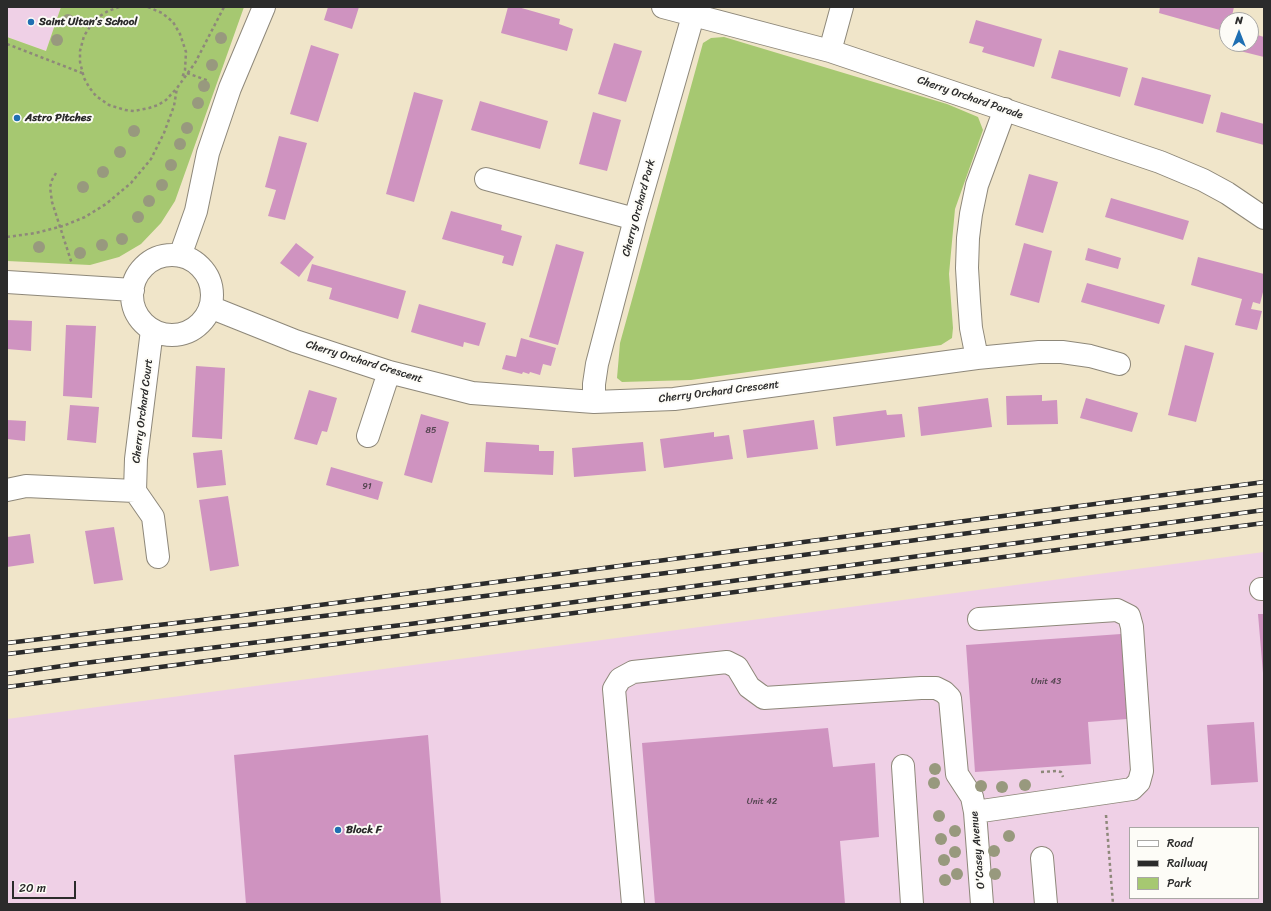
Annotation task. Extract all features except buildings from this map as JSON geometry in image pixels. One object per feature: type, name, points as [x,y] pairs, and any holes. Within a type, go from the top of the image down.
[{"type":"street","points":[[180,256],[196,210],[210,146],[230,88],[264,7]]},
{"type":"street","name":"Cherry Orchard Parade","points":[[663,7],[692,16],[830,51],[1160,162],[1202,180],[1264,218]]},
{"type":"street","points":[[830,51],[842,7]]},
{"type":"street","name":"Cherry Orchard Park","points":[[594,402],[594,384],[597,364],[635,219],[692,16]]},
{"type":"street","points":[[977,358],[971,328],[967,268],[968,238],[977,185],[1005,109]]},
{"type":"street","points":[[486,179],[635,219]]},
{"type":"street","points":[[167,256],[180,256],[192,261],[203,270],[210,281],[212,294],[210,307],[205,318],[197,326],[187,332],[175,335],[163,334],[152,330],[143,322],[136,313],[133,301],[133,290],[137,277],[144,267],[155,260],[167,256]]},
{"type":"street","points":[[7,282],[133,290]]},
{"type":"street","name":"Cherry Orchard Crescent","points":[[210,307],[295,340],[389,372],[472,393],[594,402],[674,399],[977,358],[1040,352],[1062,352],[1090,356],[1119,364]]},
{"type":"street","name":"Cherry Orchard Court","points":[[135,492],[136,460],[152,330]]},
{"type":"street","points":[[368,436],[389,372]]},
{"type":"street","points":[[7,490],[26,486],[135,492],[153,517],[158,557]]},
{"type":"street","points":[[633,904],[614,689],[620,679],[633,672],[727,662],[737,667],[750,687],[764,698],[936,688],[944,692],[950,698],[957,774],[973,805],[1083,797],[1132,789],[1139,782],[1142,771],[1142,760],[1132,628],[1129,616],[1118,610],[979,619]]},
{"type":"street","points":[[903,766],[912,904]]},
{"type":"street","name":"O'Casey Avenue","points":[[973,805],[982,904]]},
{"type":"street","points":[[1042,858],[1046,904]]},
{"type":"path","points":[[119,7],[100,16],[91,25],[84,36],[80,51],[80,62],[82,73],[89,87],[96,96],[109,105],[134,111],[158,105],[166,100],[177,88],[195,63],[224,7]]},
{"type":"path","points":[[7,237],[36,233],[60,227],[85,217],[106,204],[131,183],[151,159],[164,133],[174,106],[177,88],[185,70],[186,52],[184,42],[173,22],[162,13],[148,7]]},
{"type":"path","points":[[7,44],[82,73]]},
{"type":"path","points":[[56,173],[50,187],[52,202],[73,268]]},
{"type":"path","points":[[1041,772],[1061,772],[1063,776],[1063,784],[1105,811],[1113,904]]},
{"type":"shaded area","name":"Saint Ultan’s School","points":[[7,7],[61,7],[46,51],[7,37]]},
{"type":"shaded area","points":[[1264,552],[1264,904],[7,904],[7,719]]},
{"type":"green space","points":[[61,7],[244,7],[175,201],[161,223],[141,244],[119,257],[90,265],[7,261],[7,37],[46,51]]},
{"type":"green space","points":[[724,37],[947,104],[978,117],[983,130],[955,209],[949,274],[953,328],[952,338],[941,345],[691,380],[622,382],[617,378],[620,343],[703,43],[711,38]]},
{"type":"railway","points":[[7,643],[243,615],[1264,482]]},
{"type":"railway","points":[[7,654],[682,571],[1264,494]]},
{"type":"railway","points":[[7,674],[76,664],[410,624],[1264,510]]},
{"type":"railway","points":[[7,687],[1264,523]]},
{"type":"place","name":"Saint Ultan’s School","points":[[31,22]]},
{"type":"place","name":"Astro Pitches","points":[[17,118]]},
{"type":"place","name":"Block F","points":[[338,830]]}]
